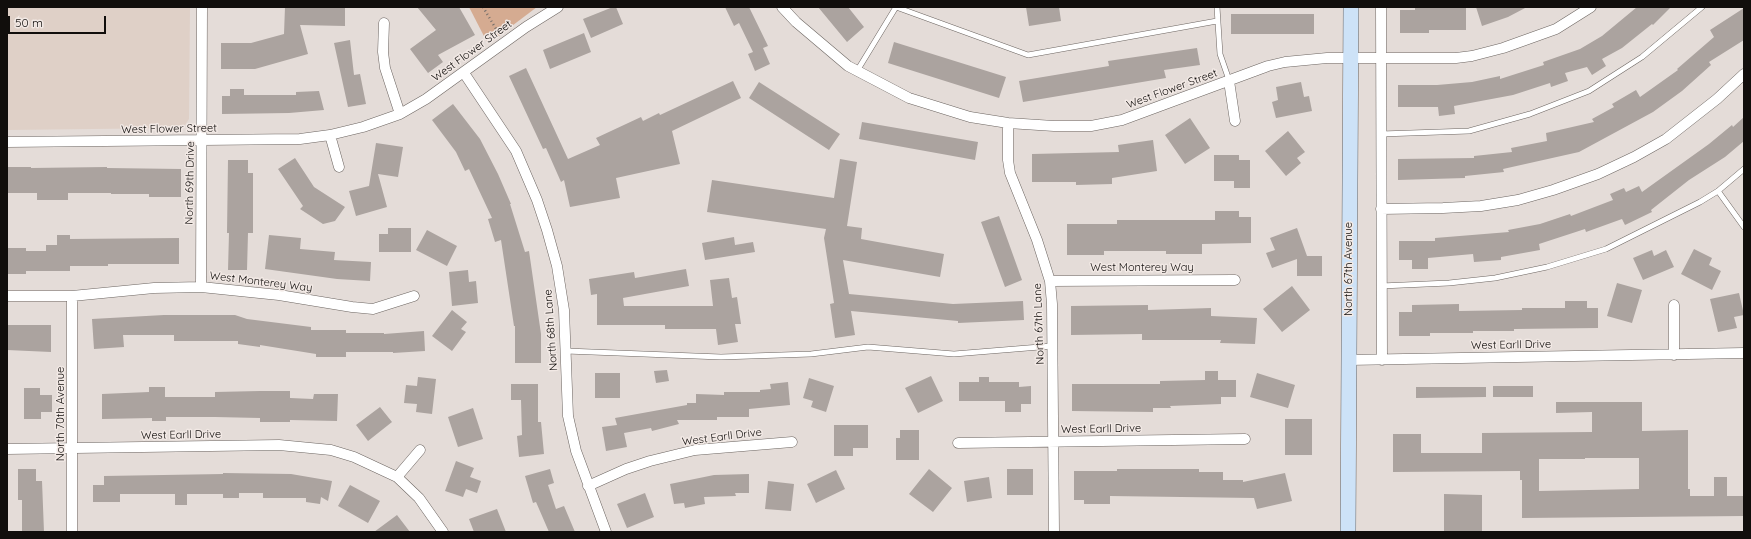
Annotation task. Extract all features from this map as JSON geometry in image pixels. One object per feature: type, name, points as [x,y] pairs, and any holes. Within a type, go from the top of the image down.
[{"type":"main road","name":"North 67th Avenue","points":[[1348,532],[1351,7]]},
{"type":"street","name":"North 69th Drive","points":[[201,287],[202,7]]},
{"type":"street","name":"West Flower Street","points":[[7,142],[300,139],[330,135],[363,127],[400,114],[426,99],[526,27],[558,7]]},
{"type":"street","name":"West Flower Street","points":[[782,7],[829,52],[856,71],[910,98],[970,117],[1008,123],[1054,126],[1091,126],[1122,120],[1268,66],[1285,62],[1308,59],[1456,58],[1472,56],[1503,48],[1556,29],[1591,7]]},
{"type":"street","points":[[1381,7],[1382,360]]},
{"type":"street","points":[[384,23],[383,52],[385,68],[400,114]]},
{"type":"street","name":"North 68th Lane","points":[[464,73],[516,151],[537,200],[557,266],[564,310],[568,416],[576,451],[606,532]]},
{"type":"street","points":[[1381,209],[1450,208],[1518,200],[1553,190],[1598,174],[1634,157],[1666,139],[1717,99],[1744,74]]},
{"type":"street","points":[[1229,80],[1236,121]]},
{"type":"street","name":"North 67th Lane","points":[[1008,123],[1008,160],[1010,173],[1037,240],[1050,281],[1052,304],[1054,532]]},
{"type":"street","points":[[330,135],[339,167]]},
{"type":"street","name":"West Monterey Way","points":[[1050,281],[1235,280]]},
{"type":"street","name":"West Monterey Way","points":[[7,296],[72,296],[154,288],[201,287],[280,295],[373,309],[414,296]]},
{"type":"street","name":"North 70th Avenue","points":[[72,296],[72,532]]},
{"type":"street","points":[[1674,305],[1674,355]]},
{"type":"street","name":"West Earll Drive","points":[[1348,360],[1744,353]]},
{"type":"street","name":"West Earll Drive","points":[[958,443],[1245,439]]},
{"type":"street","name":"West Earll Drive","points":[[588,486],[626,469],[650,461],[695,450],[792,442]]},
{"type":"street","name":"West Earll Drive","points":[[7,448],[280,445],[331,450],[354,457],[397,477],[419,498],[443,532]]},
{"type":"street","points":[[397,477],[420,450]]},
{"type":"lane","points":[[856,71],[896,7],[1028,55],[1218,21]]},
{"type":"lane","points":[[1216,7],[1220,54],[1229,80]]},
{"type":"lane","points":[[1381,134],[1469,131],[1530,114],[1589,91],[1642,57],[1702,7]]},
{"type":"lane","points":[[1381,286],[1457,282],[1495,278],[1547,267],[1606,249],[1700,202],[1718,191],[1744,169]]},
{"type":"lane","points":[[1718,191],[1744,227]]},
{"type":"lane","points":[[566,351],[721,357],[811,354],[868,347],[954,354],[1052,346]]},
{"type":"path","points":[[483,7],[499,35]]},
{"type":"shaded area","points":[[7,7],[190,7],[189,119],[185,125],[178,128],[7,130]]},
{"type":"shaded area","points":[[469,7],[537,7],[488,44]]},
{"type":"building","points":[[285,7],[345,7],[345,26],[300,25],[308,54],[255,69],[221,69],[221,43],[251,43],[284,34]]},
{"type":"building","points":[[417,7],[459,7],[475,35],[438,55],[443,62],[428,73],[410,49],[436,30]]},
{"type":"building","points":[[616,7],[623,24],[591,38],[583,19]]},
{"type":"building","points":[[725,7],[749,7],[768,46],[763,48],[770,64],[755,71],[748,54],[753,52],[739,23],[734,26]]},
{"type":"building","points":[[818,7],[848,7],[864,27],[847,42]]},
{"type":"building","points":[[1026,7],[1059,7],[1061,21],[1029,26]]},
{"type":"building","points":[[1415,7],[1466,7],[1466,30],[1429,30],[1429,33],[1400,33],[1400,10],[1415,10]]},
{"type":"building","points":[[1476,7],[1527,7],[1508,17],[1482,26]]},
{"type":"building","points":[[1637,7],[1671,7],[1653,25],[1652,24],[1622,48],[1602,59],[1606,66],[1592,75],[1587,67],[1565,73],[1568,81],[1551,87],[1550,83],[1513,95],[1454,106],[1455,114],[1439,116],[1438,107],[1398,107],[1398,85],[1437,85],[1472,82],[1500,76],[1500,79],[1544,65],[1543,62],[1580,49],[1602,36]]},
{"type":"building","points":[[1744,8],[1744,40],[1709,62],[1711,65],[1682,91],[1653,112],[1579,152],[1503,169],[1504,172],[1465,176],[1465,178],[1398,180],[1398,159],[1474,158],[1474,156],[1512,152],[1511,148],[1547,141],[1546,133],[1594,122],[1592,119],[1614,107],[1612,104],[1636,90],[1640,97],[1678,70],[1677,69],[1714,37],[1710,30]]},
{"type":"building","points":[[1231,14],[1314,14],[1314,34],[1231,34]]},
{"type":"building","points":[[584,33],[591,52],[550,69],[543,50]]},
{"type":"building","points":[[350,40],[354,75],[360,74],[366,104],[348,107],[334,43]]},
{"type":"building","points":[[894,42],[1006,77],[999,98],[888,63]]},
{"type":"building","points":[[1197,48],[1200,65],[1164,70],[1166,78],[1023,102],[1019,81],[1109,66],[1108,61]]},
{"type":"building","points":[[526,68],[568,159],[600,145],[596,138],[641,117],[643,121],[659,113],[660,115],[733,81],[741,98],[672,131],[680,164],[616,178],[620,198],[570,207],[564,180],[561,182],[546,148],[543,149],[509,76]]},
{"type":"building","points":[[759,82],[840,134],[829,150],[749,98]]},
{"type":"building","points":[[1301,82],[1304,97],[1309,96],[1312,111],[1276,118],[1272,102],[1278,100],[1276,87]]},
{"type":"building","points":[[230,89],[244,89],[244,95],[296,95],[296,92],[319,91],[324,110],[289,113],[222,114],[222,96],[230,96]]},
{"type":"building","points":[[453,104],[480,139],[511,204],[525,252],[529,251],[541,334],[541,363],[515,363],[515,326],[501,240],[495,242],[488,219],[492,218],[469,169],[465,171],[456,152],[432,120]]},
{"type":"building","points":[[1744,117],[1744,141],[1725,157],[1689,180],[1651,210],[1652,212],[1625,225],[1622,219],[1586,232],[1585,229],[1539,244],[1540,250],[1501,257],[1501,260],[1474,262],[1473,254],[1428,258],[1428,269],[1412,269],[1412,260],[1399,260],[1399,241],[1435,241],[1435,238],[1509,232],[1508,230],[1540,224],[1570,214],[1571,216],[1613,200],[1610,194],[1624,188],[1626,192],[1639,186],[1642,192],[1709,144],[1732,125],[1733,127]]},
{"type":"building","points":[[1190,118],[1210,148],[1185,164],[1165,135]]},
{"type":"building","points":[[862,122],[978,142],[975,160],[859,139]]},
{"type":"building","points":[[1288,131],[1305,152],[1297,158],[1301,163],[1286,176],[1265,151]]},
{"type":"building","points":[[1153,140],[1157,171],[1112,178],[1112,184],[1076,185],[1076,182],[1032,182],[1032,154],[1119,152],[1118,145]]},
{"type":"building","points":[[376,143],[403,147],[398,177],[378,174],[387,207],[356,216],[349,191],[369,186]]},
{"type":"building","points":[[1214,155],[1239,155],[1239,160],[1250,160],[1250,188],[1234,188],[1234,181],[1214,181]]},
{"type":"building","points":[[295,158],[314,187],[345,207],[335,221],[323,224],[300,209],[303,206],[278,169]]},
{"type":"building","points":[[840,159],[857,162],[847,226],[862,228],[861,239],[944,254],[940,277],[843,260],[849,294],[953,304],[1023,301],[1024,320],[958,323],[958,321],[851,311],[855,335],[835,338],[830,304],[834,303],[824,238],[826,229],[707,212],[712,180],[834,198]]},
{"type":"building","points":[[228,160],[248,160],[248,173],[253,173],[253,233],[248,233],[247,270],[228,270]]},
{"type":"building","points":[[7,167],[181,169],[181,197],[149,197],[149,194],[68,193],[68,200],[37,200],[37,193],[7,193]]},
{"type":"building","points":[[1215,211],[1239,211],[1239,217],[1251,217],[1251,243],[1202,244],[1202,254],[1166,254],[1166,251],[1104,251],[1104,255],[1067,255],[1067,224],[1117,224],[1117,220],[1215,220]]},
{"type":"building","points":[[999,216],[1022,280],[1005,287],[981,222]]},
{"type":"building","points":[[388,228],[411,228],[411,252],[379,252],[379,234],[388,234]]},
{"type":"building","points":[[1297,228],[1307,256],[1322,256],[1322,276],[1297,276],[1297,259],[1272,268],[1266,253],[1275,250],[1270,238]]},
{"type":"building","points":[[427,230],[457,246],[447,266],[416,250]]},
{"type":"building","points":[[57,235],[70,235],[70,239],[179,238],[179,264],[108,264],[108,266],[70,266],[70,271],[26,271],[26,274],[7,274],[7,248],[26,248],[26,251],[46,251],[46,245],[57,245]]},
{"type":"building","points":[[269,235],[301,238],[300,249],[335,252],[334,260],[371,262],[370,281],[337,279],[265,269]]},
{"type":"building","points":[[734,237],[735,245],[753,242],[755,252],[705,260],[702,243]]},
{"type":"building","points":[[1694,249],[1712,258],[1709,265],[1721,271],[1712,290],[1681,274]]},
{"type":"building","points":[[1652,250],[1654,256],[1666,250],[1674,267],[1643,280],[1633,258]]},
{"type":"building","points":[[686,269],[689,286],[623,298],[624,306],[713,306],[710,280],[729,278],[732,298],[737,297],[741,324],[735,324],[738,342],[718,345],[716,329],[665,329],[665,325],[597,325],[597,294],[591,295],[589,279],[634,272],[635,278]]},
{"type":"building","points":[[468,270],[469,282],[476,281],[478,303],[452,306],[449,272]]},
{"type":"building","points":[[1617,283],[1642,290],[1632,323],[1607,316]]},
{"type":"building","points":[[1292,286],[1310,310],[1282,332],[1263,309]]},
{"type":"building","points":[[1739,293],[1744,315],[1734,317],[1737,328],[1718,332],[1710,299]]},
{"type":"building","points":[[1565,301],[1587,301],[1587,308],[1598,308],[1598,328],[1514,329],[1514,331],[1473,331],[1473,333],[1430,333],[1430,336],[1399,336],[1399,312],[1412,312],[1412,305],[1459,304],[1459,311],[1522,310],[1522,308],[1565,308]]},
{"type":"building","points":[[1148,305],[1148,310],[1211,308],[1211,316],[1257,318],[1255,344],[1220,343],[1221,340],[1142,340],[1142,334],[1071,335],[1071,306]]},
{"type":"building","points":[[452,310],[467,322],[461,329],[466,332],[452,351],[432,336]]},
{"type":"building","points":[[164,315],[235,315],[247,319],[311,327],[311,330],[346,330],[346,333],[384,334],[424,331],[425,351],[393,353],[346,352],[346,357],[316,357],[316,354],[260,345],[260,347],[238,344],[238,341],[174,341],[174,335],[123,335],[124,347],[94,349],[92,319]]},
{"type":"building","points":[[7,325],[51,325],[51,352],[7,350]]},
{"type":"building","points":[[667,370],[669,381],[656,383],[654,371]]},
{"type":"building","points":[[1205,371],[1218,371],[1218,380],[1236,380],[1236,397],[1221,397],[1221,404],[1153,408],[1153,412],[1072,411],[1072,384],[1160,384],[1160,381],[1205,380]]},
{"type":"building","points":[[595,373],[620,373],[620,398],[595,398]]},
{"type":"building","points":[[1257,373],[1295,385],[1288,408],[1250,397]]},
{"type":"building","points":[[931,376],[943,401],[918,413],[905,388]]},
{"type":"building","points":[[418,377],[436,379],[432,414],[416,412],[417,404],[404,403],[406,385],[417,386]]},
{"type":"building","points":[[979,377],[989,377],[989,382],[1019,382],[1019,387],[1031,386],[1031,404],[1021,404],[1021,412],[1005,412],[1005,401],[959,401],[959,382],[979,382]]},
{"type":"building","points":[[809,378],[834,386],[826,412],[811,407],[813,401],[803,398]]},
{"type":"building","points":[[788,382],[790,405],[749,409],[749,417],[717,417],[717,420],[677,420],[679,424],[652,431],[651,428],[624,433],[627,447],[606,451],[602,427],[617,425],[615,418],[687,405],[687,403],[696,403],[696,394],[724,395],[724,392],[760,392],[760,390],[771,389],[770,384]]},
{"type":"building","points":[[511,384],[538,384],[538,422],[541,422],[544,454],[519,457],[517,436],[522,435],[521,400],[511,400]]},
{"type":"building","points":[[1493,386],[1533,386],[1533,397],[1493,397]]},
{"type":"building","points":[[149,387],[165,387],[165,397],[215,397],[215,392],[290,391],[290,398],[313,399],[314,394],[338,394],[337,421],[290,420],[290,422],[260,422],[260,418],[215,417],[166,417],[166,421],[152,421],[152,418],[102,419],[102,394],[149,392]]},
{"type":"building","points":[[1416,387],[1486,387],[1486,397],[1416,398]]},
{"type":"building","points":[[24,388],[40,388],[40,395],[52,395],[52,412],[41,412],[41,419],[24,419]]},
{"type":"building","points":[[1556,402],[1642,402],[1642,431],[1688,430],[1688,489],[1690,489],[1690,496],[1714,496],[1714,477],[1727,477],[1727,496],[1744,496],[1744,516],[1522,518],[1522,480],[1520,480],[1520,471],[1393,472],[1393,434],[1421,434],[1421,453],[1482,453],[1482,433],[1592,432],[1592,412],[1556,413]],"holes":[[[1639,458],[1639,489],[1539,491],[1539,459]]]},
{"type":"building","points":[[380,407],[392,422],[368,441],[356,425]]},
{"type":"building","points":[[473,408],[483,439],[458,447],[448,417]]},
{"type":"building","points":[[1285,419],[1312,419],[1312,455],[1285,455]]},
{"type":"building","points":[[834,425],[868,425],[868,448],[853,448],[853,456],[834,456]]},
{"type":"building","points":[[900,430],[919,430],[919,460],[896,460],[896,438],[900,438]]},
{"type":"building","points":[[456,461],[474,468],[470,477],[481,481],[477,493],[466,489],[463,497],[445,491]]},
{"type":"building","points":[[18,469],[36,469],[36,481],[42,481],[44,532],[22,532],[22,500],[18,500]]},
{"type":"building","points":[[550,469],[554,483],[548,485],[556,509],[564,506],[575,532],[549,532],[536,502],[533,503],[525,476]]},
{"type":"building","points":[[929,469],[952,488],[933,512],[909,494]]},
{"type":"building","points":[[1007,469],[1033,469],[1033,495],[1007,495]]},
{"type":"building","points":[[1117,469],[1199,469],[1199,472],[1223,472],[1223,480],[1243,480],[1243,482],[1285,473],[1292,501],[1257,509],[1254,498],[1110,496],[1110,504],[1084,504],[1084,500],[1074,500],[1074,471],[1117,471]]},
{"type":"building","points":[[836,470],[845,489],[816,503],[807,484]]},
{"type":"building","points":[[223,473],[291,474],[332,481],[328,501],[321,497],[320,504],[306,502],[306,498],[263,498],[263,493],[239,493],[239,498],[223,498],[223,494],[187,494],[187,505],[175,505],[175,494],[120,494],[120,502],[93,502],[93,485],[104,485],[104,476]]},
{"type":"building","points":[[749,474],[749,493],[735,493],[736,496],[704,497],[705,504],[685,508],[684,503],[674,504],[670,484],[714,475]]},
{"type":"building","points":[[989,477],[992,498],[967,502],[964,481]]},
{"type":"building","points":[[768,481],[794,484],[791,511],[765,509]]},
{"type":"building","points":[[350,485],[380,501],[368,523],[338,506]]},
{"type":"building","points":[[645,493],[654,517],[627,528],[617,504]]},
{"type":"building","points":[[1444,494],[1482,495],[1482,532],[1444,532]]},
{"type":"building","points":[[497,509],[506,532],[474,532],[469,519]]},
{"type":"building","points":[[397,515],[410,532],[374,532]]}]
